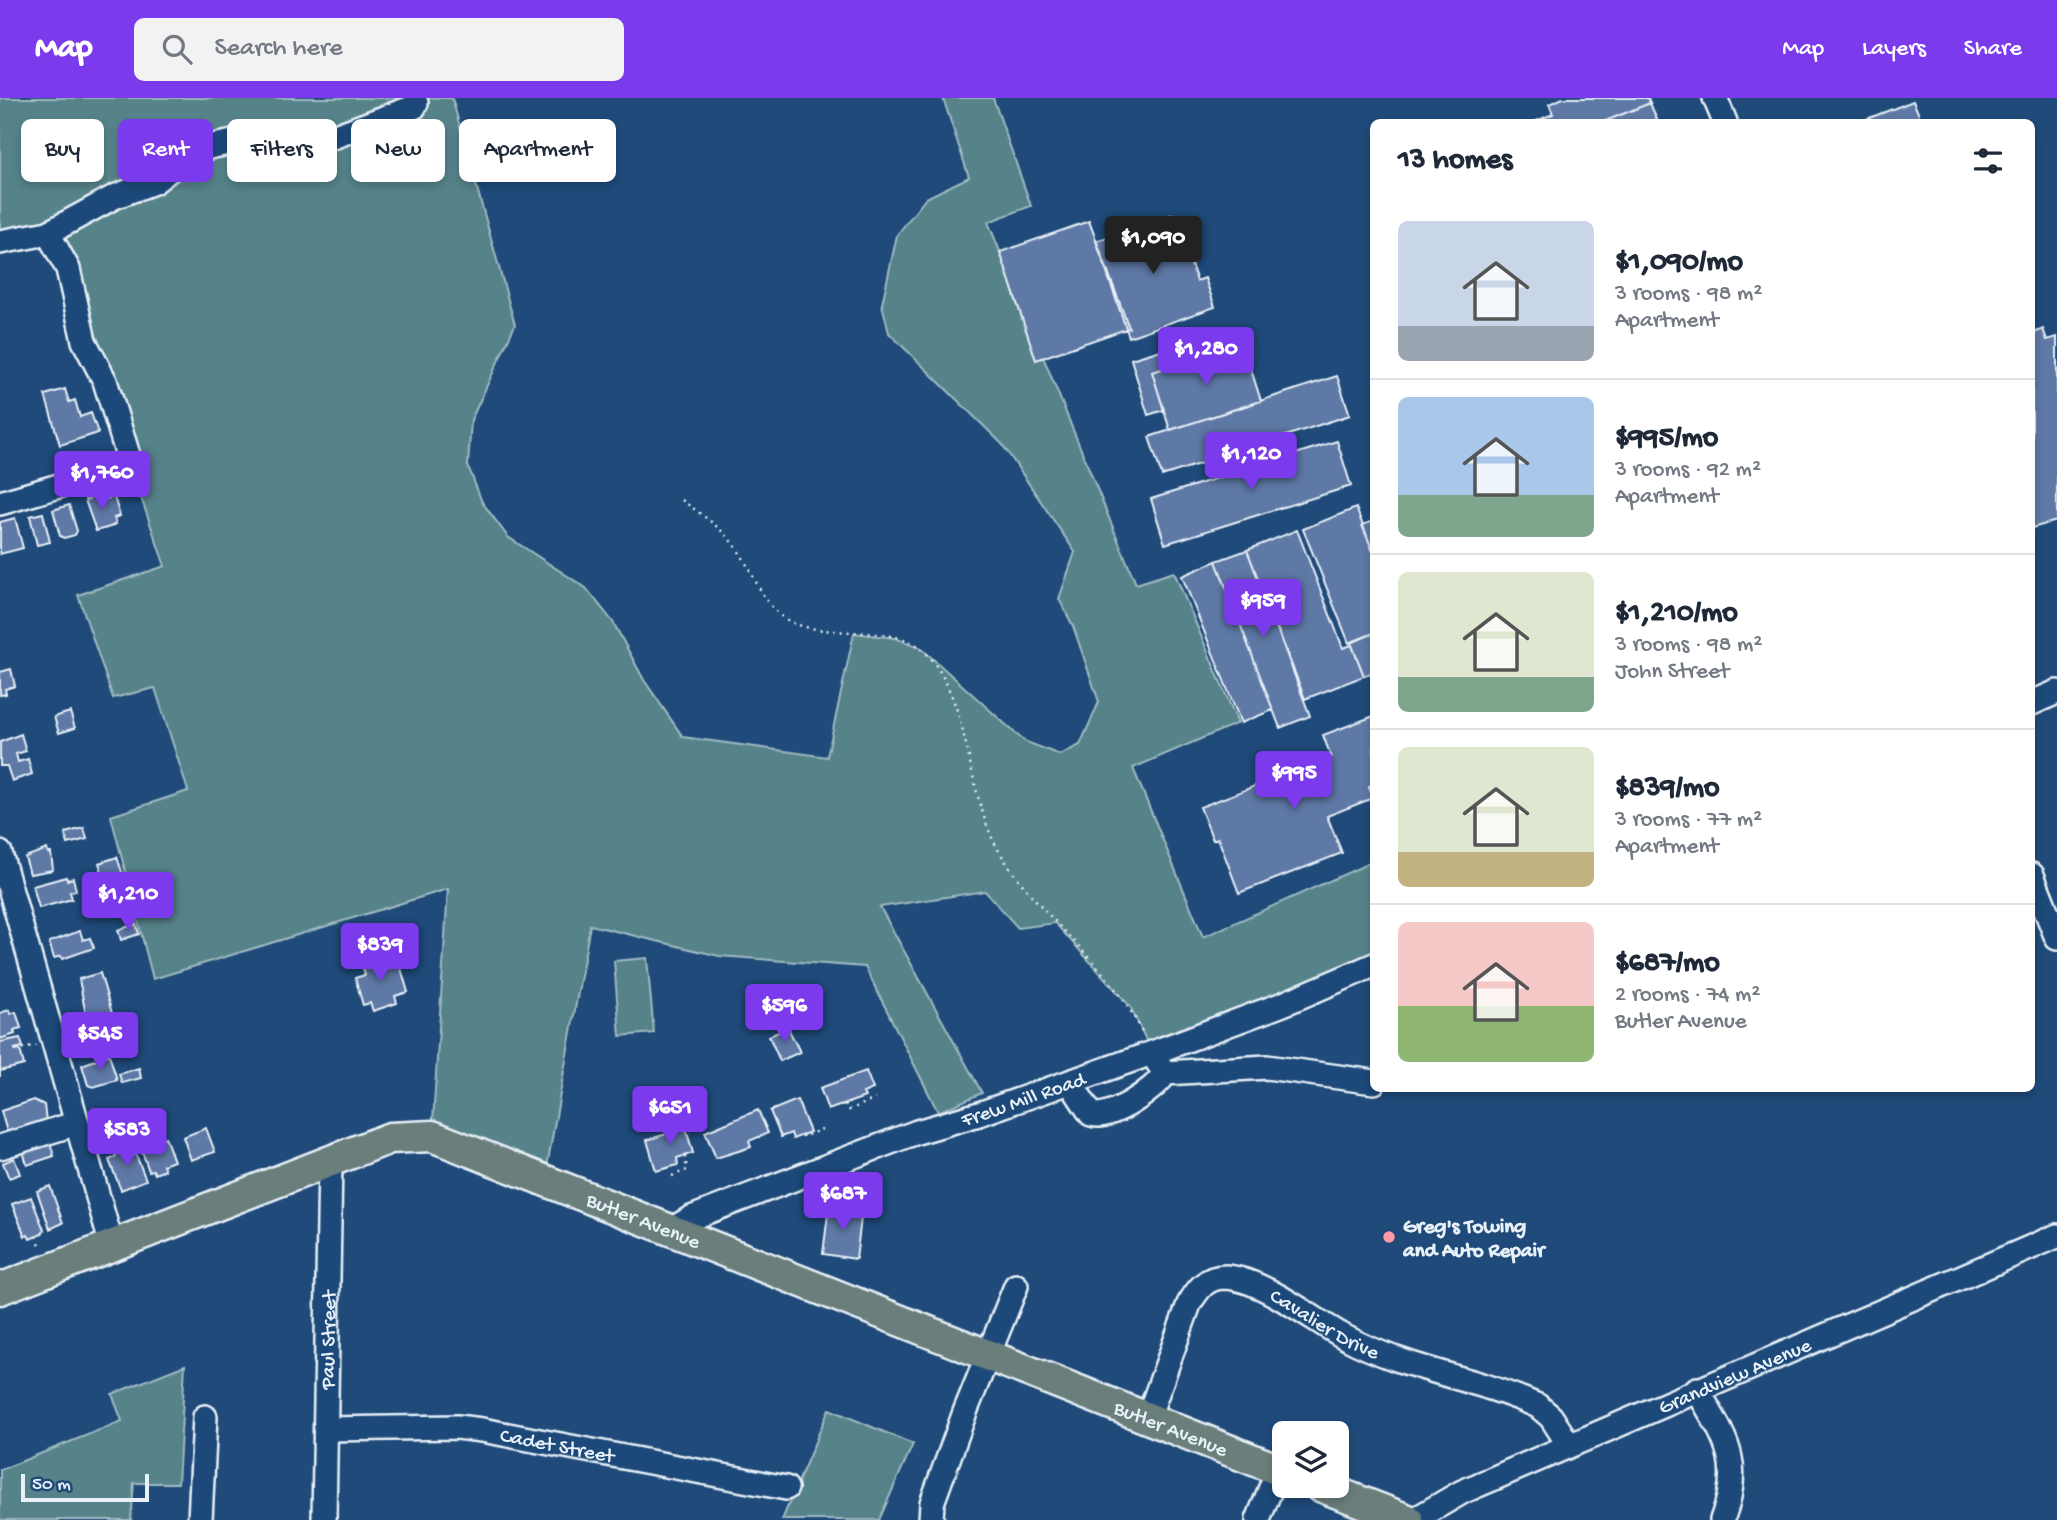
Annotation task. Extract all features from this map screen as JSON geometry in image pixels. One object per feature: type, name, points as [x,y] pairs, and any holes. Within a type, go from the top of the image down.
[{"type":"main road","name":"Butler Avenue","points":[[0,1289],[390,1138],[432,1136],[1272,1467]]},
{"type":"main road","points":[[1349,1497],[1408,1520]]},
{"type":"street","points":[[1715,98],[1724,119]]},
{"type":"street","points":[[0,242],[48,233],[114,197],[154,182],[183,159],[209,147],[238,141],[260,141],[300,149],[397,115],[414,107],[415,103]]},
{"type":"street","points":[[0,503],[131,466],[105,381],[84,341],[68,269],[48,233]]},
{"type":"street","points":[[2035,702],[2057,692]]},
{"type":"street","points":[[0,853],[113,1246]]},
{"type":"street","points":[[2035,883],[2057,938]]},
{"type":"street","name":"Frew Mill Road","points":[[673,1229],[691,1219],[917,1132],[979,1115],[1152,1053],[1283,1004],[1370,967]]},
{"type":"street","points":[[1152,1053],[1165,1073]]},
{"type":"street","points":[[1165,1073],[1267,1067],[1370,1081]]},
{"type":"street","points":[[1070,1082],[1091,1114],[1096,1116],[1116,1111],[1160,1084],[1165,1073]]},
{"type":"street","points":[[0,1147],[78,1123]]},
{"type":"street","name":"Paul Street","points":[[324,1520],[331,1161]]},
{"type":"street","name":"Grandview Avenue","points":[[1414,1520],[1462,1492],[2057,1236]]},
{"type":"street","name":"Cavalier Drive","points":[[1148,1418],[1189,1304],[1198,1289],[1209,1280],[1224,1277],[1257,1286],[1369,1349],[1538,1406],[1551,1417],[1569,1446]]},
{"type":"street","points":[[931,1520],[932,1503],[1016,1286]]},
{"type":"street","points":[[1698,1390],[1731,1454],[1734,1478],[1722,1520]]},
{"type":"street","points":[[200,1520],[205,1417]]},
{"type":"street","name":"Cadet Street","points":[[326,1429],[457,1427],[786,1488]]},
{"type":"street","points":[[1258,1520],[1272,1490]]},
{"type":"path","points":[[682,500],[717,526],[735,545],[768,603],[789,621],[811,628],[895,638],[920,647],[940,667],[951,694],[981,805],[998,850],[1038,905],[1130,1006],[1152,1053]]},
{"type":"path","points":[[15,1050],[39,1044]]},
{"type":"path","points":[[845,1104],[849,1110],[875,1099]]},
{"type":"path","points":[[802,1135],[803,1137],[822,1129]]},
{"type":"path","points":[[671,1176],[687,1170],[685,1156]]},
{"type":"path","points":[[36,1236],[44,1254]]},
{"type":"green space","points":[[0,98],[452,98],[459,123],[459,182],[475,182],[515,325],[471,420],[468,466],[482,502],[508,537],[586,588],[613,622],[644,680],[683,737],[827,757],[854,633],[895,638],[920,647],[1024,741],[1060,755],[1080,745],[1099,702],[1073,626],[1059,599],[1075,552],[1002,444],[889,333],[882,304],[897,235],[926,198],[969,177],[943,98],[993,98],[1031,206],[988,222],[1136,584],[1174,572],[1238,723],[1133,768],[1203,937],[1370,863],[1370,967],[1152,1053],[1130,1006],[1055,923],[1018,928],[985,891],[880,907],[982,1093],[938,1112],[865,967],[719,956],[590,925],[545,1178],[432,1136],[448,889],[153,979],[111,816],[188,791],[155,688],[113,698],[78,595],[165,566],[48,233],[0,242]]},
{"type":"green space","points":[[647,958],[654,1033],[620,1036],[614,961]]},
{"type":"green space","points":[[185,1365],[178,1483],[134,1483],[131,1520],[0,1520],[0,1470],[122,1421],[112,1394]]},
{"type":"green space","points":[[829,1409],[913,1444],[879,1520],[782,1520]]},
{"type":"building","points":[[1563,98],[1648,98],[1650,103],[1610,119],[1541,119],[1553,114],[1549,104]]},
{"type":"building","points":[[1913,101],[1921,119],[1867,119]]},
{"type":"building","points":[[1650,103],[1657,119],[1610,119]]},
{"type":"building","points":[[1173,214],[1197,281],[1205,278],[1215,307],[1129,337],[1096,241]]},
{"type":"building","points":[[1089,221],[1129,328],[1036,360],[1000,252]]},
{"type":"building","points":[[2043,329],[2047,340],[2057,337],[2057,521],[2035,527],[2035,333]]},
{"type":"building","points":[[1191,341],[1197,359],[1152,372],[1164,410],[1148,415],[1131,359]]},
{"type":"building","points":[[1243,344],[1261,401],[1170,430],[1152,372]]},
{"type":"building","points":[[1337,376],[1350,415],[1162,476],[1149,437]]},
{"type":"building","points":[[65,389],[69,402],[75,400],[80,417],[91,413],[98,433],[60,445],[45,395]]},
{"type":"building","points":[[1337,441],[1351,486],[1165,544],[1151,499]]},
{"type":"building","points":[[99,491],[102,500],[114,497],[120,516],[114,518],[116,524],[96,531],[85,500],[89,499],[88,495]]},
{"type":"building","points":[[69,505],[77,531],[75,535],[64,538],[60,536],[53,510]]},
{"type":"building","points":[[1356,508],[1370,544],[1370,635],[1349,643],[1303,529]]},
{"type":"building","points":[[43,513],[50,542],[37,545],[30,516]]},
{"type":"building","points":[[15,518],[23,548],[0,554],[0,522]]},
{"type":"building","points":[[1370,522],[1370,544],[1362,525]]},
{"type":"building","points":[[1297,530],[1343,648],[1352,645],[1364,676],[1305,699],[1247,550]]},
{"type":"building","points":[[1247,550],[1310,716],[1280,728],[1216,561]]},
{"type":"building","points":[[1216,561],[1273,710],[1241,723],[1182,576]]},
{"type":"building","points":[[1370,635],[1370,674],[1364,676],[1351,643]]},
{"type":"building","points":[[11,669],[15,686],[5,689],[6,694],[0,695],[0,672]]},
{"type":"building","points":[[70,712],[75,728],[59,733],[54,717]]},
{"type":"building","points":[[1370,717],[1370,799],[1327,816],[1342,853],[1239,893],[1218,838],[1213,840],[1200,807],[1331,757],[1323,735]]},
{"type":"building","points":[[21,734],[26,751],[16,754],[18,762],[28,759],[32,774],[12,781],[7,766],[0,766],[0,742]]},
{"type":"building","points":[[84,828],[87,839],[68,844],[65,833]]},
{"type":"building","points":[[47,849],[48,853],[51,853],[53,870],[30,874],[25,857]]},
{"type":"building","points":[[117,857],[123,875],[105,881],[99,863]]},
{"type":"building","points":[[66,877],[67,880],[73,878],[76,890],[70,892],[72,899],[39,908],[33,886]]},
{"type":"building","points":[[136,924],[139,934],[121,940],[118,930]]},
{"type":"building","points":[[80,931],[83,940],[90,938],[94,948],[62,959],[61,956],[54,958],[49,942]]},
{"type":"building","points":[[379,952],[385,969],[400,965],[408,992],[395,996],[397,1003],[373,1011],[370,1003],[363,1005],[355,978],[365,975],[360,958]]},
{"type":"building","points":[[100,973],[115,1023],[89,1031],[79,979]]},
{"type":"building","points":[[9,1010],[10,1014],[16,1012],[21,1028],[14,1030],[15,1034],[0,1039],[0,1013]]},
{"type":"building","points":[[788,1028],[800,1052],[780,1061],[769,1036]]},
{"type":"building","points":[[20,1038],[23,1047],[14,1049],[20,1050],[24,1065],[0,1071],[0,1042]]},
{"type":"building","points":[[109,1054],[117,1080],[93,1087],[88,1085],[82,1065]]},
{"type":"building","points":[[139,1068],[141,1078],[122,1083],[119,1074]]},
{"type":"building","points":[[866,1071],[873,1089],[863,1093],[865,1097],[828,1110],[820,1088]]},
{"type":"building","points":[[34,1100],[44,1105],[46,1121],[7,1132],[1,1111]]},
{"type":"building","points":[[797,1100],[810,1132],[793,1139],[791,1133],[781,1137],[770,1111]]},
{"type":"building","points":[[758,1110],[768,1133],[749,1141],[751,1147],[716,1158],[705,1132]]},
{"type":"building","points":[[683,1118],[693,1153],[677,1158],[678,1165],[656,1171],[647,1140],[670,1133],[667,1123]]},
{"type":"building","points":[[206,1128],[215,1152],[191,1160],[183,1137]]},
{"type":"building","points":[[48,1136],[54,1156],[27,1165],[21,1144]]},
{"type":"building","points":[[165,1137],[174,1161],[163,1165],[165,1170],[155,1174],[153,1170],[149,1171],[140,1146]]},
{"type":"building","points":[[128,1146],[130,1152],[134,1150],[146,1180],[121,1190],[109,1160],[116,1157],[114,1151]]},
{"type":"building","points":[[14,1158],[20,1174],[9,1178],[3,1163]]},
{"type":"building","points":[[50,1186],[63,1223],[50,1229],[37,1191]]},
{"type":"building","points":[[31,1197],[44,1230],[42,1234],[30,1239],[28,1235],[25,1236],[12,1204]]},
{"type":"building","points":[[829,1206],[862,1210],[856,1259],[823,1254]]},
{"type":"place","name":"Greg's Towing and Auto Repair","points":[[1389,1237]]}]
